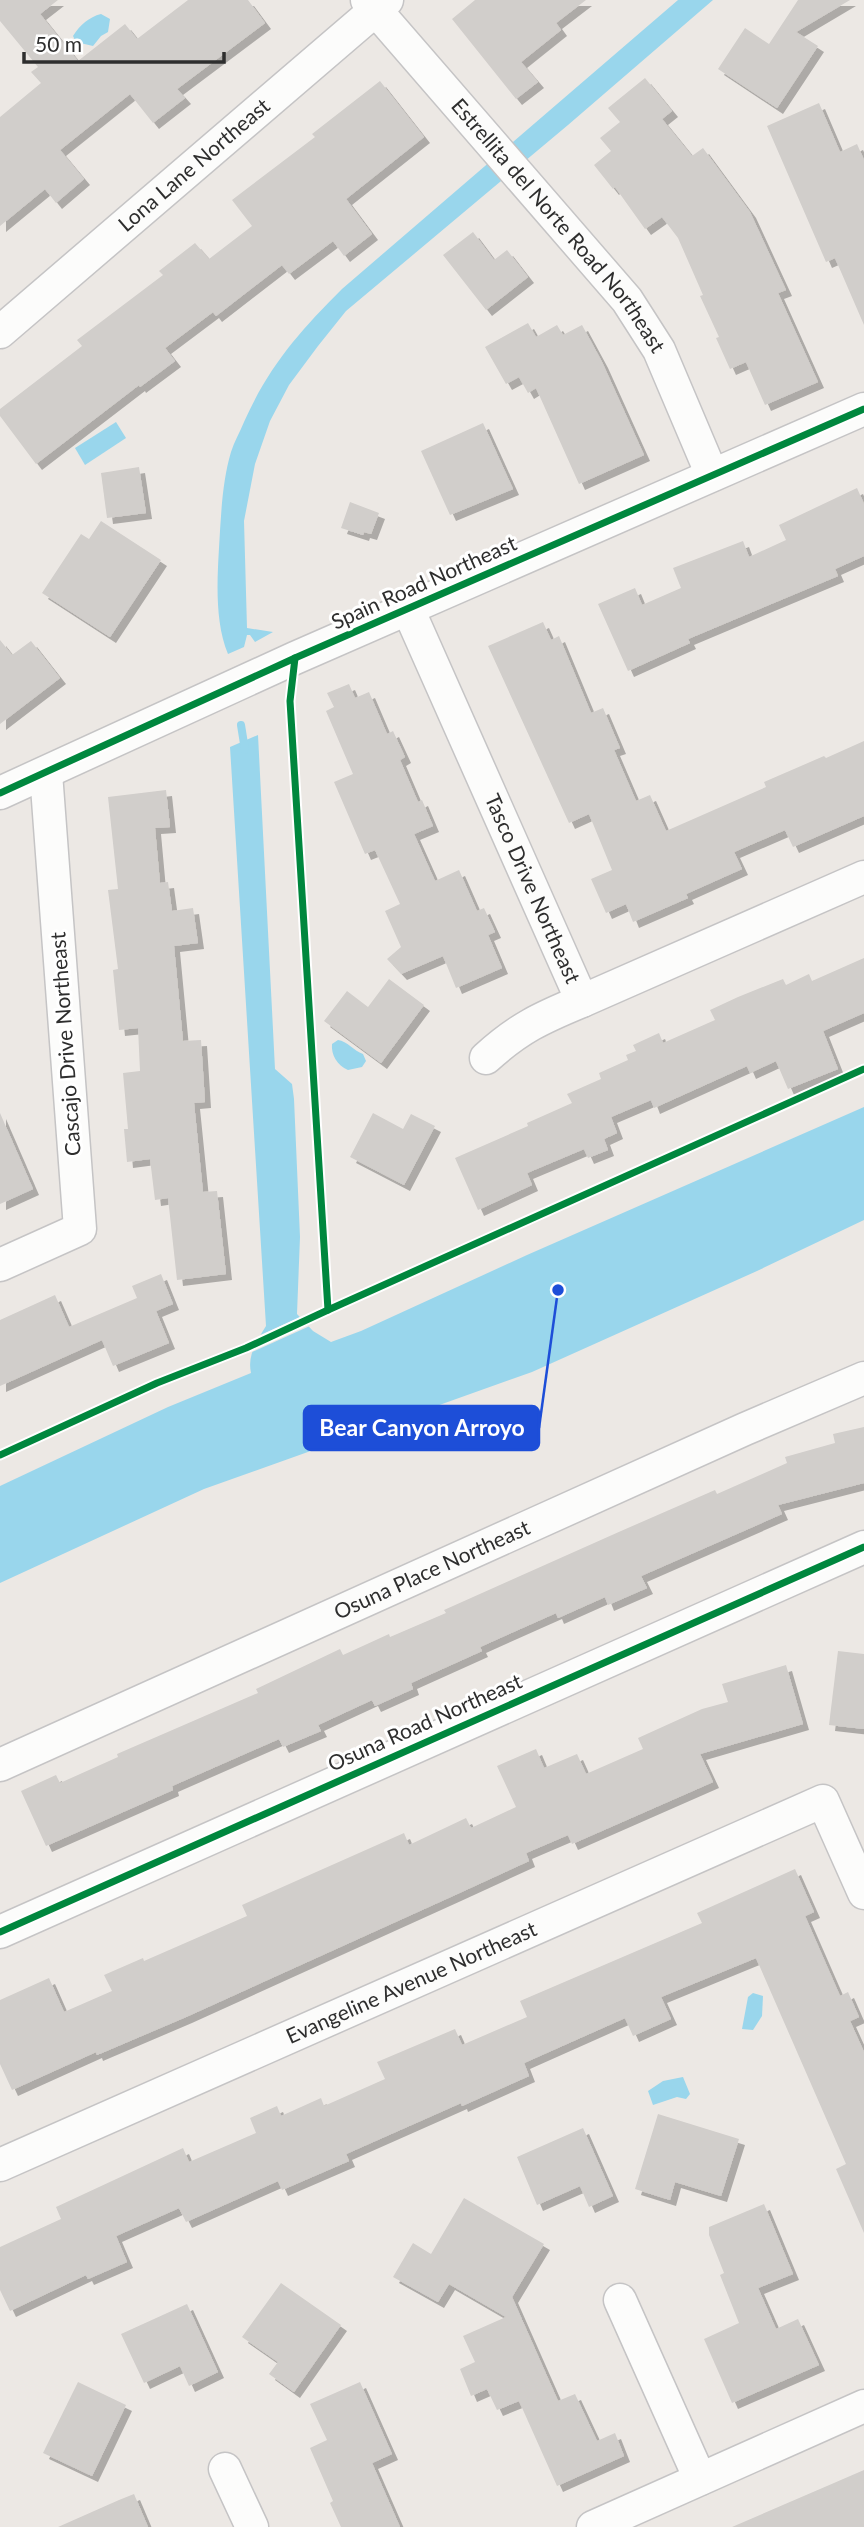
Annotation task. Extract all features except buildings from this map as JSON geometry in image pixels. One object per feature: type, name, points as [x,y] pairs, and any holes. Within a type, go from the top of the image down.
[{"type":"street","name":"Estrellita del Norte Road Northeast","points":[[377,3],[518,174],[627,300],[659,350],[712,475]]},
{"type":"street","name":"Lona Lane Northeast","points":[[0,332],[377,3]]},
{"type":"street","name":"Spain Road Northeast","points":[[0,793],[277,666],[864,409]]},
{"type":"street","name":"Tasco Drive Northeast","points":[[408,609],[582,1001],[864,877]]},
{"type":"street","name":"Cascajo Drive Northeast","points":[[0,1265],[80,1229],[46,772]]},
{"type":"street","points":[[485,1058],[512,1035],[541,1018],[582,1001]]},
{"type":"street","name":"Osuna Place Northeast","points":[[0,1765],[733,1434],[864,1378]]},
{"type":"street","name":"Osuna Road Northeast","points":[[0,1932],[864,1546]]},
{"type":"street","name":"Evangeline Avenue Northeast","points":[[0,2165],[822,1801],[864,1893]]},
{"type":"street","points":[[620,2300],[700,2479]]},
{"type":"street","points":[[593,2527],[864,2406]]},
{"type":"street","points":[[225,2469],[252,2527]]},
{"type":"water","points":[[678,0],[713,0],[346,311],[289,385],[270,421],[255,464],[244,521],[247,628],[273,632],[255,642],[247,635],[244,647],[228,654],[219,616],[218,588],[221,511],[226,475],[235,441],[275,367],[299,335],[342,289]]},
{"type":"water","points":[[101,14],[110,19],[108,32],[93,46],[76,42],[73,36],[79,28],[89,19]]},
{"type":"water","points":[[116,422],[126,438],[85,465],[75,448]]},
{"type":"water","points":[[258,735],[275,1069],[292,1084],[294,1099],[300,1237],[297,1314],[313,1331],[331,1342],[361,1331],[864,1107],[864,1220],[532,1372],[204,1489],[0,1583],[0,1486],[168,1407],[251,1373],[252,1354],[266,1326],[230,747]]},
{"type":"water","points":[[338,1040],[363,1054],[366,1061],[362,1067],[348,1070],[338,1062],[332,1044]]},
{"type":"water","points":[[753,1993],[763,1996],[762,2016],[753,2030],[742,2029],[748,1997]]},
{"type":"water","points":[[683,2077],[690,2094],[686,2099],[677,2097],[653,2105],[648,2091],[663,2081]]},
{"type":"pier","points":[[303,1316],[312,1325],[250,1353],[256,1337]]},
{"type":"waterway","points":[[241,725],[245,750]]},
{"type":"cycle path","points":[[0,793],[295,658],[864,409]]},
{"type":"cycle path","points":[[295,658],[290,701],[328,1310],[864,1069]]},
{"type":"cycle path","points":[[0,1455],[157,1383],[246,1348],[328,1310]]},
{"type":"cycle path","points":[[0,1932],[864,1547]]},
{"type":"place","name":"Bear Canyon Arroyo","points":[[558,1290]]}]
